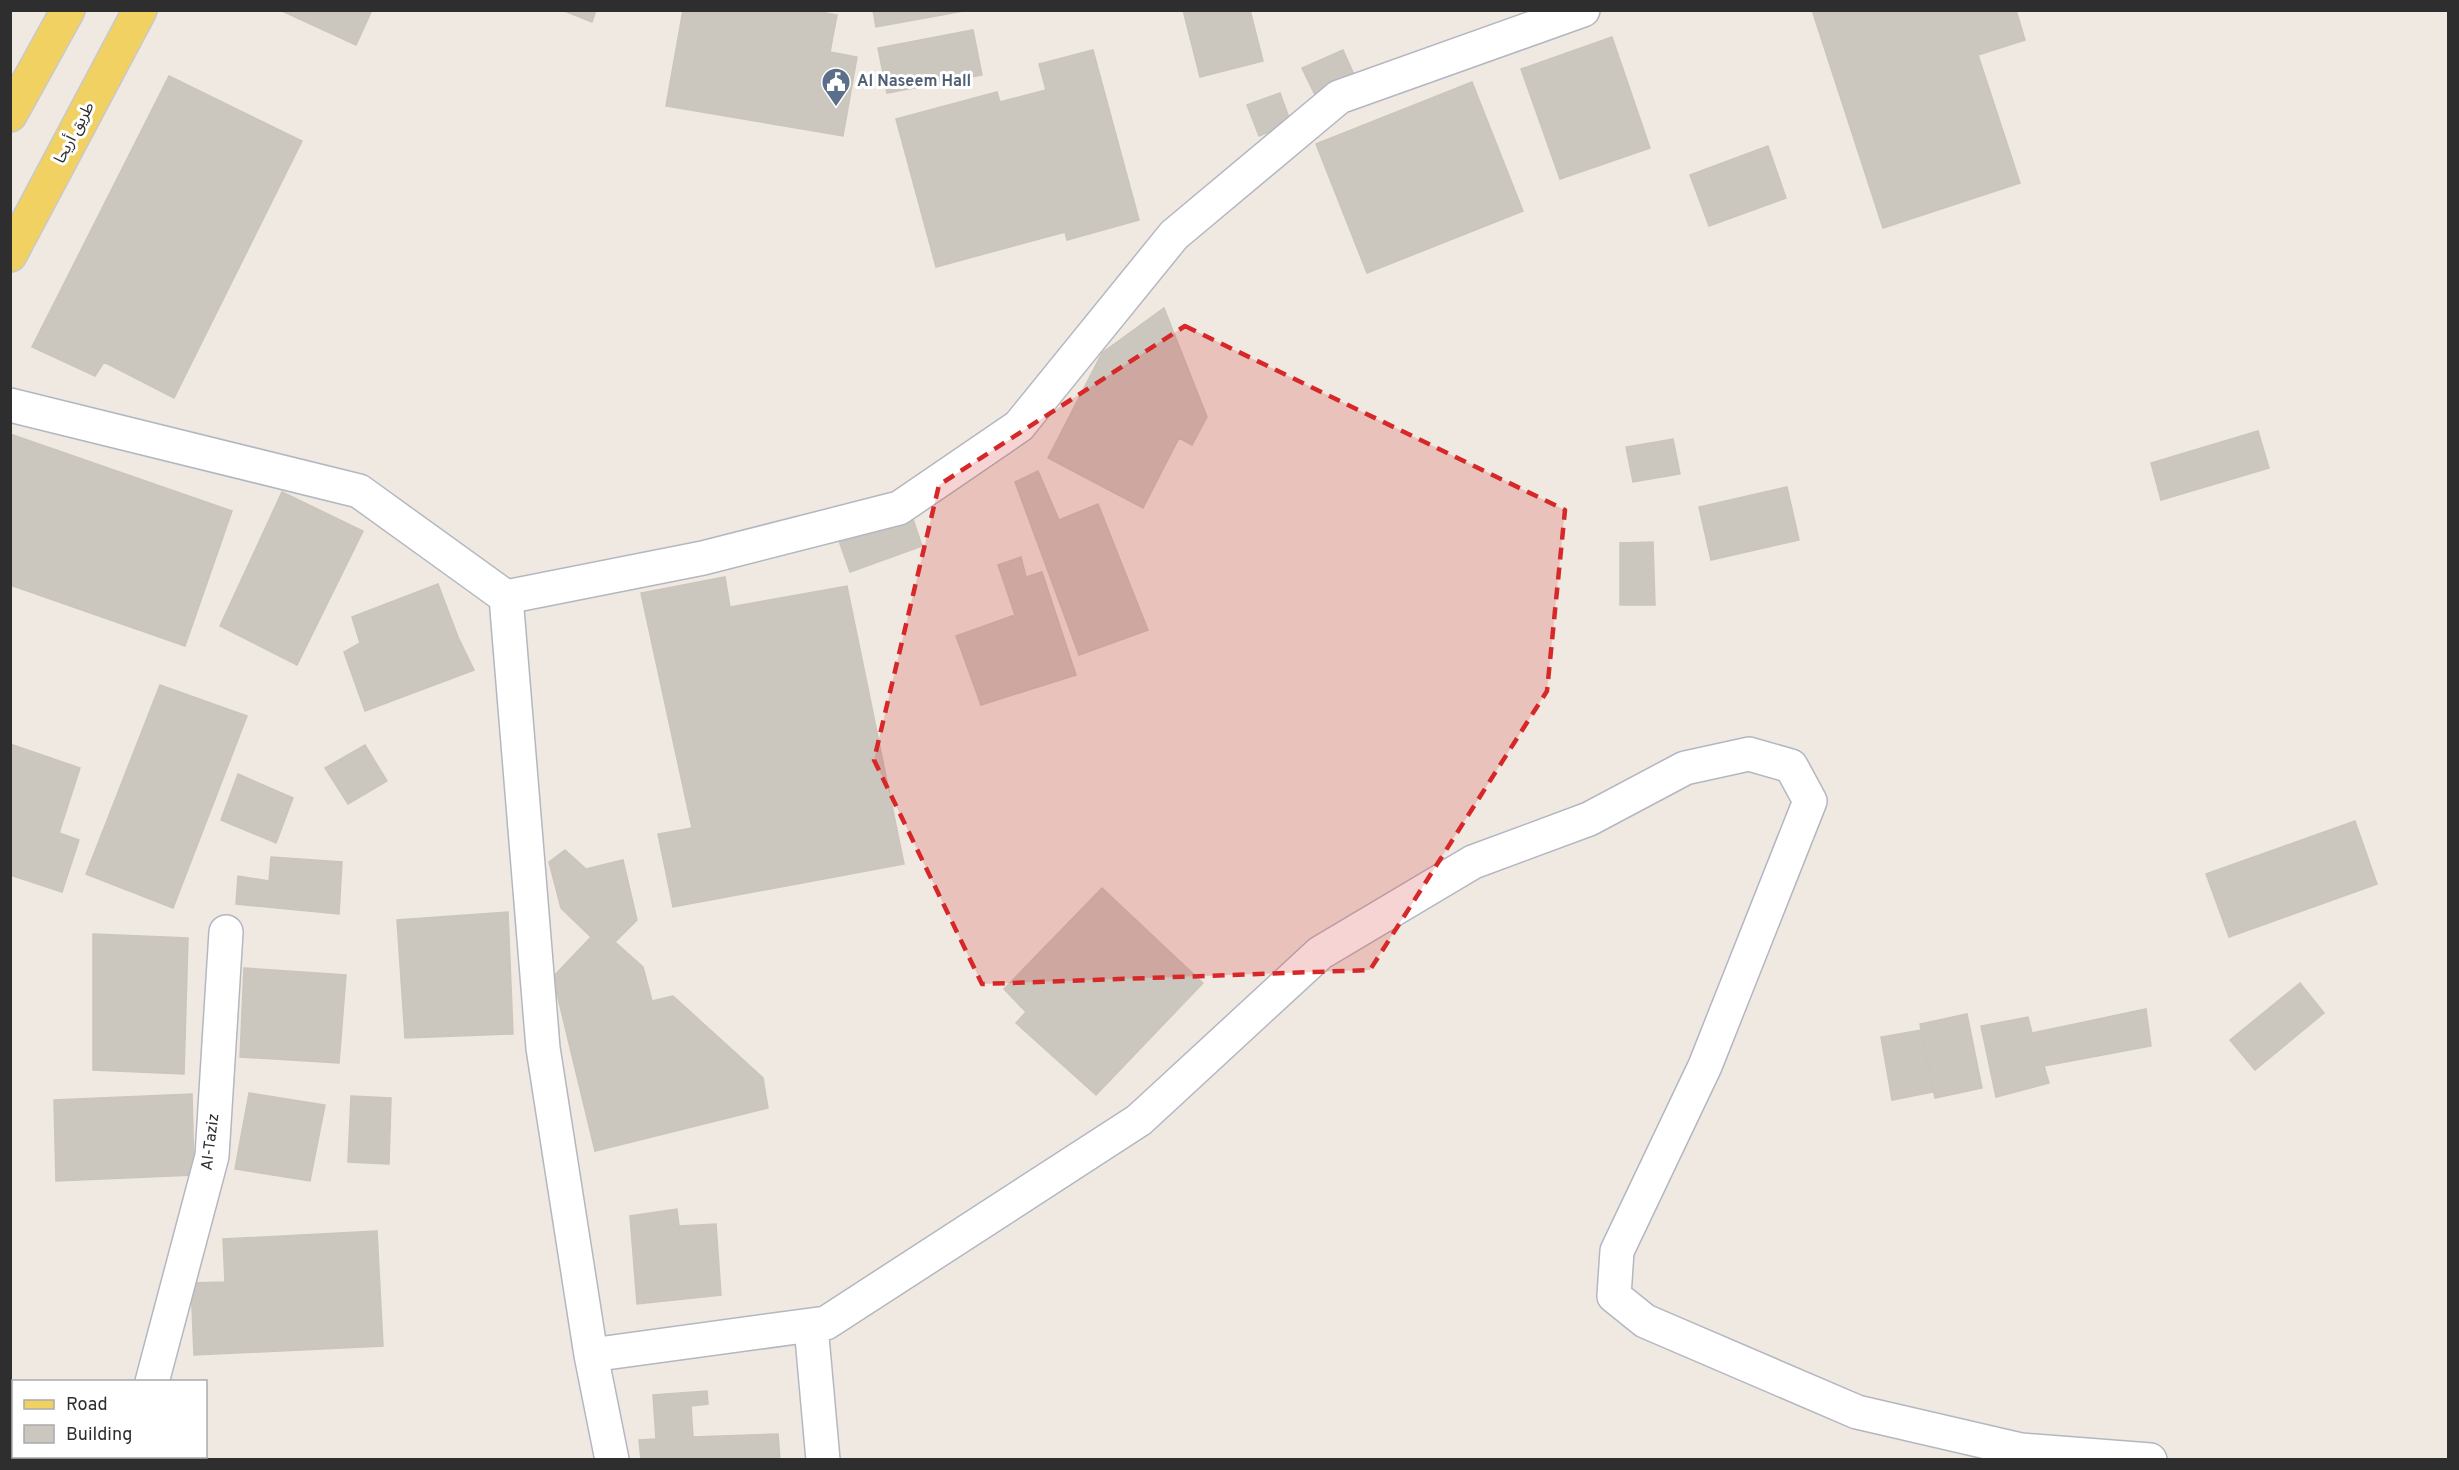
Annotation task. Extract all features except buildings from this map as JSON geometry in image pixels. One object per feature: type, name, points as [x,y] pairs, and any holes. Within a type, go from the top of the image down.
[{"type":"main road","points":[[10,115],[68,10]]},
{"type":"main road","name":"طريق أريحا","points":[[10,255],[140,10]]},
{"type":"street","points":[[10,405],[359,491],[506,597],[703,558],[899,507],[1019,426],[1174,235],[1339,97],[1583,10]]},
{"type":"street","points":[[506,597],[543,1048],[591,1355],[612,1460]]},
{"type":"street","points":[[591,1355],[826,1323],[1139,1120],[1320,953],[1473,862],[1589,819],[1684,768],[1749,754],[1791,766],[1810,801],[1705,1066],[1617,1251],[1614,1296],[1645,1321],[1857,1412],[2021,1450],[2150,1460]]},
{"type":"street","name":"Al-Taziz","points":[[153,1380],[212,1156],[226,932]]},
{"type":"street","points":[[811,1326],[823,1460]]},
{"type":"highlighted area","points":[[1185,326],[1565,510],[1547,691],[1370,970],[982,984],[874,760],[939,485]]},
{"type":"place","name":"Al Naseem Hall","points":[[836,108]]}]
